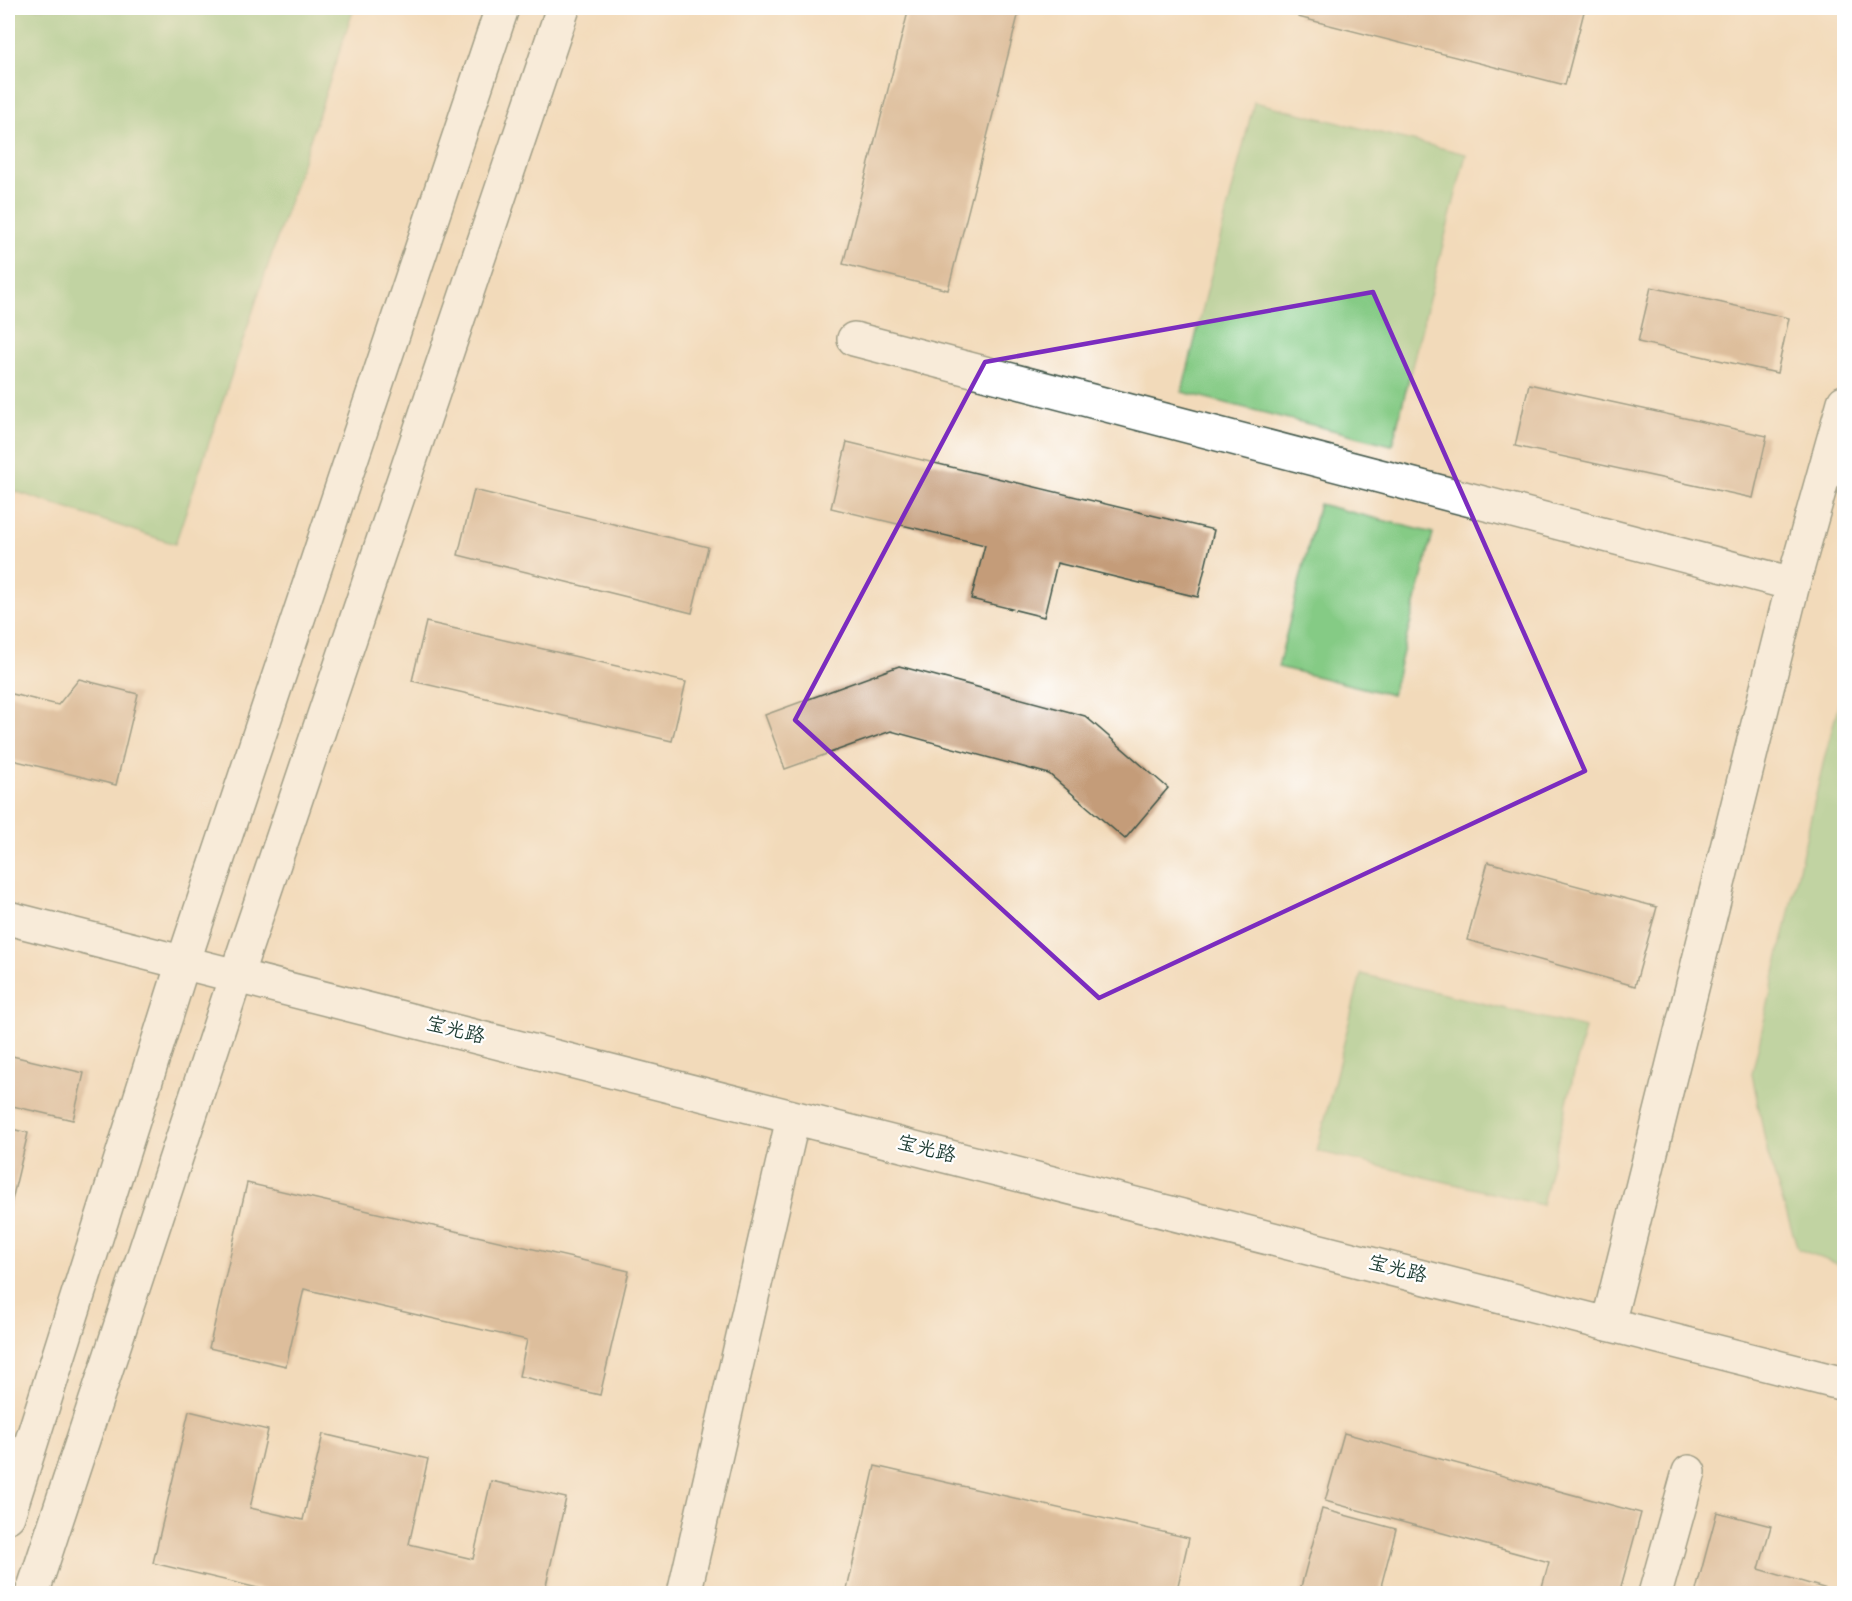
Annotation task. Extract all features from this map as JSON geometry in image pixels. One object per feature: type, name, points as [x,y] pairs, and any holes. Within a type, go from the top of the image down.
[{"type":"street","points":[[8,1516],[183,963],[502,8]]},
{"type":"street","points":[[32,1593],[236,976],[563,8]]},
{"type":"street","points":[[854,339],[1792,584]]},
{"type":"street","points":[[1608,1324],[1792,584],[1845,402]]},
{"type":"street","name":"宝光路","points":[[8,918],[1845,1384]]},
{"type":"street","points":[[684,1593],[793,1118]]},
{"type":"street","points":[[1655,1593],[1689,1472]]},
{"type":"highlighted area","points":[[1373,292],[1585,771],[1099,998],[795,720],[985,362]]},
{"type":"green space","points":[[8,8],[354,8],[175,544],[8,489]]},
{"type":"green space","points":[[1254,102],[1466,154],[1392,445],[1182,392]]},
{"type":"green space","points":[[1319,504],[1433,533],[1392,695],[1278,667]]},
{"type":"green space","points":[[1844,684],[1844,1267],[1798,1249],[1768,1155],[1752,1074],[1823,764]]},
{"type":"green space","points":[[1361,974],[1585,1028],[1542,1205],[1317,1151]]},
{"type":"building","points":[[909,8],[1020,8],[948,290],[843,264]]},
{"type":"building","points":[[1301,8],[1585,8],[1565,85],[1298,17]]},
{"type":"building","points":[[1651,287],[1789,318],[1777,373],[1638,342]]},
{"type":"building","points":[[1529,384],[1767,436],[1753,498],[1515,446]]},
{"type":"building","points":[[847,442],[1214,530],[1198,597],[1057,563],[1044,617],[971,599],[985,545],[831,508]]},
{"type":"building","points":[[474,490],[708,547],[692,613],[458,555]]},
{"type":"building","points":[[426,622],[686,682],[672,741],[412,681]]},
{"type":"building","points":[[899,666],[1085,716],[1168,788],[1125,839],[1049,774],[891,731],[785,769],[765,715]]},
{"type":"building","points":[[79,679],[138,694],[116,785],[8,759],[8,693],[58,705]]},
{"type":"building","points":[[1488,862],[1657,907],[1635,986],[1467,940]]},
{"type":"building","points":[[8,1055],[84,1073],[73,1120],[8,1105]]},
{"type":"building","points":[[8,1128],[28,1133],[8,1217]]},
{"type":"building","points":[[247,1183],[629,1271],[600,1395],[519,1376],[527,1340],[304,1289],[286,1366],[209,1348]]},
{"type":"building","points":[[189,1411],[268,1430],[250,1508],[303,1520],[323,1434],[428,1459],[409,1544],[473,1559],[491,1481],[566,1498],[544,1594],[283,1594],[153,1563]]},
{"type":"building","points":[[1344,1433],[1641,1513],[1619,1594],[1540,1594],[1549,1562],[1325,1501]]},
{"type":"building","points":[[875,1466],[1189,1538],[1176,1594],[846,1594]]},
{"type":"building","points":[[1322,1509],[1396,1529],[1379,1594],[1299,1594]]},
{"type":"building","points":[[1717,1512],[1771,1526],[1759,1569],[1844,1594],[1695,1594]]}]
